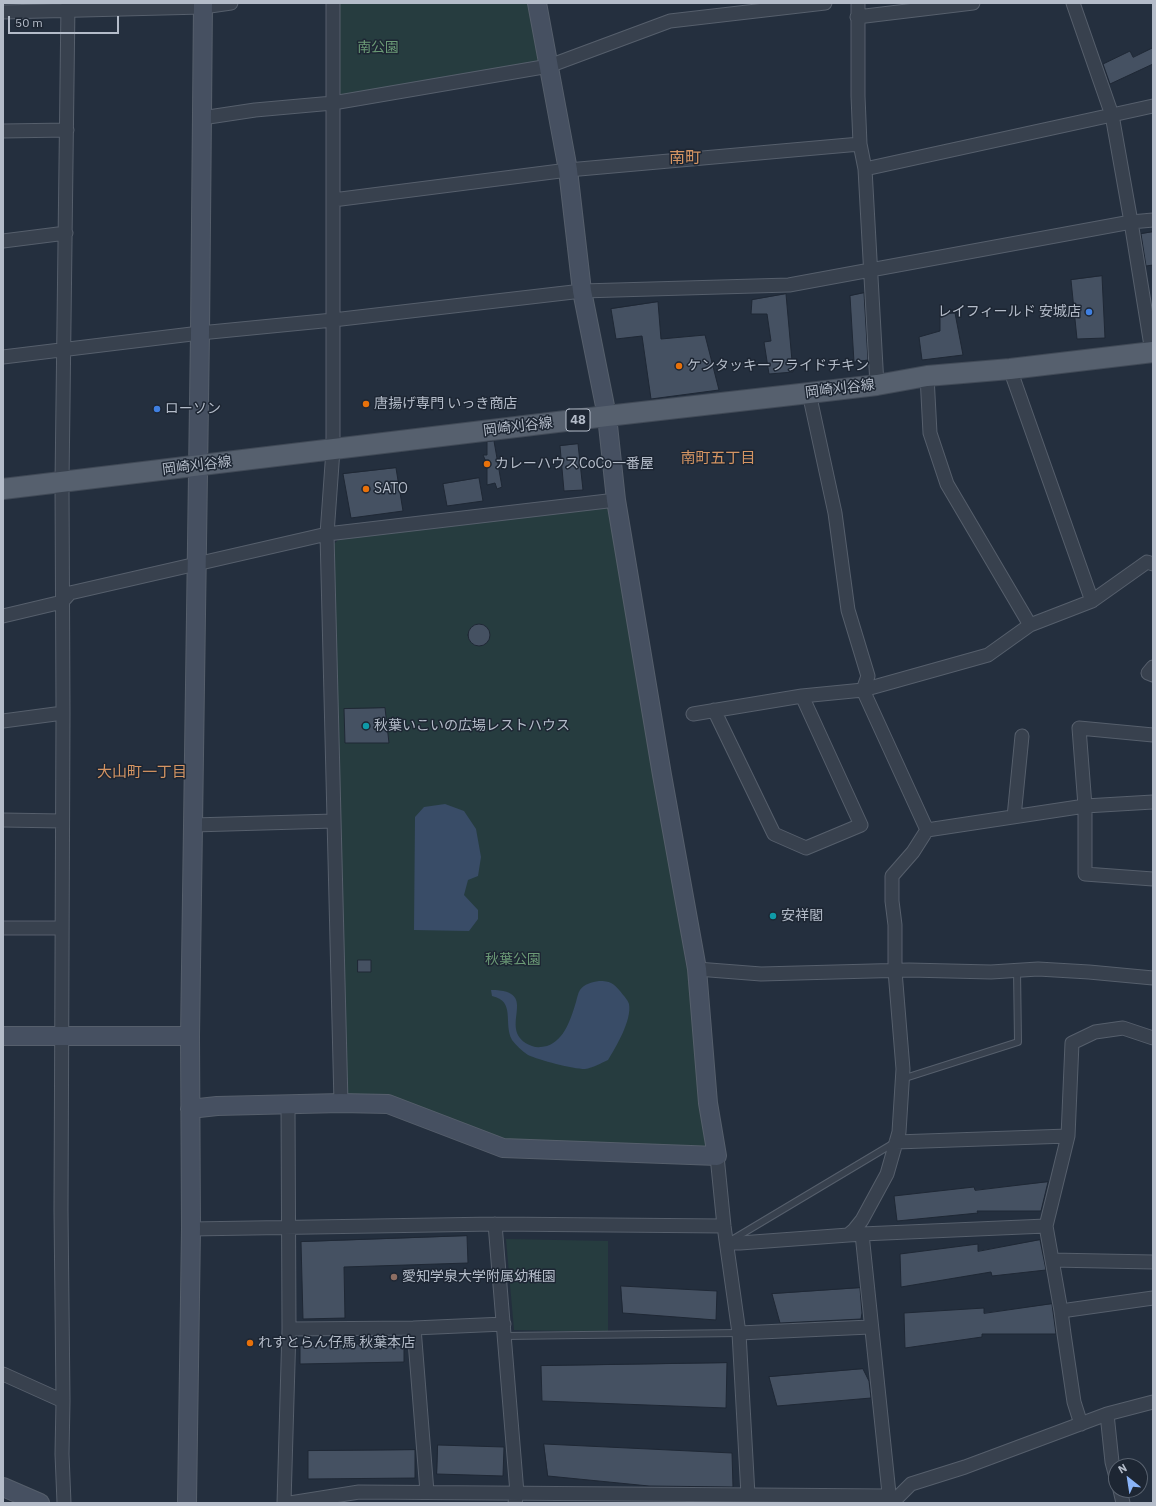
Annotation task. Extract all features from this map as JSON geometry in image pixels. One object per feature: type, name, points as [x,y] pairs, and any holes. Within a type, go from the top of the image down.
[{"type":"main road","name":"岡崎刈谷線","points":[[3,489],[877,385],[927,376],[1010,369],[1153,352]]},
{"type":"street","points":[[3,12],[68,7],[203,5],[231,3]]},
{"type":"street","points":[[333,3],[333,450],[327,534],[341,1103]]},
{"type":"street","points":[[537,3],[568,170],[582,291],[607,416],[616,500],[662,775],[697,969],[708,1103],[717,1156],[724,1226],[739,1333],[748,1495]]},
{"type":"street","points":[[202,118],[255,110],[333,103],[549,66],[670,21],[825,3]]},
{"type":"street","points":[[851,3],[857,17]]},
{"type":"street","points":[[858,3],[860,144],[865,168],[877,385]]},
{"type":"street","points":[[857,17],[973,3]]},
{"type":"street","points":[[1073,3],[1112,115],[1153,352]]},
{"type":"street","points":[[186,1503],[191,1229],[190,1036],[203,5]]},
{"type":"street","points":[[64,1503],[62,1454],[64,1402],[62,1210],[62,482],[68,7]]},
{"type":"street","points":[[865,168],[1153,106]]},
{"type":"street","points":[[3,131],[67,130]]},
{"type":"street","points":[[333,200],[568,170],[860,144]]},
{"type":"street","points":[[3,356],[582,291],[789,285],[1131,222],[1153,220]]},
{"type":"street","points":[[3,241],[66,233]]},
{"type":"street","points":[[1010,369],[1092,601]]},
{"type":"street","points":[[927,376],[930,432],[947,484],[1030,625]]},
{"type":"street","points":[[809,393],[835,513],[848,610],[868,676],[863,690],[927,830]]},
{"type":"street","points":[[3,616],[62,602],[70,593],[327,534],[616,500]]},
{"type":"street","points":[[693,714],[802,696],[863,690],[988,655],[1030,625],[1092,601],[1147,562],[1153,564]]},
{"type":"street","points":[[1153,667],[1148,673],[1153,675]]},
{"type":"street","points":[[714,710],[774,834],[806,848],[861,825],[802,696]]},
{"type":"street","points":[[3,721],[63,713]]},
{"type":"street","points":[[1153,735],[1079,728],[1085,806],[1085,874],[1153,879]]},
{"type":"street","points":[[1014,817],[1022,736]]},
{"type":"street","points":[[848,1235],[862,1220],[887,1174],[899,1132],[903,1069],[895,971],[895,925],[892,901],[892,876],[913,852],[927,830],[1085,806],[1153,802]]},
{"type":"street","points":[[3,820],[62,821]]},
{"type":"street","points":[[193,824],[334,821]]},
{"type":"street","points":[[3,928],[62,928]]},
{"type":"street","points":[[697,969],[761,974],[895,971],[991,972],[1038,969],[1153,978]]},
{"type":"street","points":[[1080,1424],[1074,1402],[1062,1311],[1046,1226],[1068,1136],[1072,1043],[1095,1032],[1123,1028],[1153,1038]]},
{"type":"street","points":[[3,1036],[190,1036]]},
{"type":"street","points":[[190,1109],[217,1106],[341,1103],[388,1104],[503,1148],[717,1156]]},
{"type":"street","points":[[284,1503],[289,1329],[288,1105]]},
{"type":"street","points":[[896,1142],[1068,1136]]},
{"type":"street","points":[[191,1229],[289,1226],[495,1224],[724,1226]]},
{"type":"street","points":[[495,1224],[516,1498]]},
{"type":"street","points":[[727,1243],[862,1234],[1046,1226]]},
{"type":"street","points":[[862,1234],[870,1327],[890,1501]]},
{"type":"street","points":[[1052,1260],[1153,1262]]},
{"type":"street","points":[[1062,1311],[1153,1298]]},
{"type":"street","points":[[739,1333],[870,1327]]},
{"type":"street","points":[[289,1329],[414,1328],[504,1330]]},
{"type":"street","points":[[414,1328],[427,1492]]},
{"type":"street","points":[[3,1374],[64,1402]]},
{"type":"street","points":[[290,1503],[359,1492],[427,1492],[516,1498],[695,1499],[748,1495],[890,1501],[911,1484],[965,1467],[1107,1414],[1153,1402]]},
{"type":"street","points":[[1107,1414],[1112,1458]]},
{"type":"street","points":[[3,1487],[40,1503]]},
{"type":"lane","points":[[902,1079],[1018,1042],[1017,970]]},
{"type":"lane","points":[[727,1243],[896,1142]]},
{"type":"lane","points":[[504,1330],[739,1333]]},
{"type":"green space","name":"南公園","points":[[333,3],[529,3],[538,61],[333,103]]},
{"type":"green space","name":"秋葉公園","points":[[610,507],[658,783],[686,965],[692,974],[707,1143],[704,1149],[504,1142],[351,1096],[346,1091],[334,544],[339,539]]},
{"type":"green space","points":[[506,1239],[608,1241],[608,1332],[514,1330]]},
{"type":"water","points":[[445,804],[464,811],[476,829],[481,857],[478,876],[468,880],[464,895],[478,910],[478,919],[469,931],[414,930],[415,817],[424,807]]},
{"type":"water","points":[[599,981],[611,983],[628,1001],[628,1018],[623,1033],[608,1060],[594,1067],[585,1069],[573,1068],[548,1062],[528,1055],[524,1052],[512,1040],[508,1027],[507,1008],[499,999],[492,996],[491,990],[506,992],[514,997],[517,1004],[517,1031],[521,1039],[532,1046],[540,1047],[553,1043],[563,1034],[580,990],[586,985]]},
{"type":"building","points":[[1153,48],[1153,64],[1110,84],[1103,64],[1130,51],[1133,57]]},
{"type":"building","points":[[1153,232],[1153,265],[1146,266],[1141,234]]},
{"type":"building","name":"レイフィールド 安城店","points":[[1102,276],[1105,338],[1077,339],[1071,280]]},
{"type":"building","points":[[864,293],[868,360],[854,362],[850,296]]},
{"type":"building","points":[[786,294],[793,372],[769,374],[764,342],[771,341],[767,314],[751,314],[752,300]]},
{"type":"building","name":"ケンタッキーフライドチキン","points":[[658,302],[661,339],[705,335],[719,390],[651,399],[642,336],[616,339],[611,309]]},
{"type":"building","points":[[955,313],[963,355],[922,360],[919,337],[940,331],[940,315]]},
{"type":"building","points":[[494,441],[502,487],[497,489],[495,483],[487,485],[487,464],[483,455],[487,455],[487,442]]},
{"type":"building","points":[[578,444],[583,490],[564,491],[560,446]]},
{"type":"building","points":[[396,468],[403,511],[351,518],[343,474]]},
{"type":"building","points":[[479,478],[483,501],[447,506],[443,484]]},
{"type":"building","points":[[479,624],[487,627],[490,635],[487,643],[479,646],[471,643],[468,635],[471,627]]},
{"type":"building","name":"秋葉いこいの広場レストハウス","points":[[385,708],[389,743],[345,743],[344,709]]},
{"type":"building","points":[[358,960],[371,960],[371,972],[358,972]]},
{"type":"building","points":[[1048,1182],[1041,1211],[977,1211],[978,1213],[897,1221],[894,1196],[974,1187],[975,1190]]},
{"type":"building","points":[[467,1236],[468,1263],[344,1267],[345,1318],[303,1319],[301,1242]]},
{"type":"building","points":[[1040,1240],[1046,1270],[992,1276],[991,1272],[901,1287],[900,1254],[978,1244],[978,1251]]},
{"type":"building","points":[[621,1286],[717,1291],[716,1320],[623,1313]]},
{"type":"building","points":[[860,1288],[861,1319],[780,1323],[772,1294]]},
{"type":"building","points":[[1052,1304],[1056,1334],[982,1334],[982,1337],[905,1348],[904,1313],[984,1308],[984,1313]]},
{"type":"building","points":[[404,1343],[404,1362],[300,1364],[300,1346]]},
{"type":"building","points":[[727,1363],[726,1408],[542,1401],[541,1366]]},
{"type":"building","points":[[863,1369],[869,1381],[871,1398],[777,1406],[769,1377]]},
{"type":"building","points":[[544,1444],[732,1453],[733,1487],[649,1486],[548,1476]]},
{"type":"building","points":[[438,1445],[504,1447],[503,1476],[437,1474]]},
{"type":"building","points":[[415,1450],[415,1478],[308,1479],[308,1451]]},
{"type":"place","name":"レイフィールド 安城店","points":[[1089,312]]},
{"type":"place","name":"ケンタッキーフライドチキン","points":[[679,366]]},
{"type":"place","name":"唐揚げ専門 いっき商店","points":[[366,404]]},
{"type":"place","name":"ローソン","points":[[157,409]]},
{"type":"place","name":"カレーハウスCoCo一番屋","points":[[487,464]]},
{"type":"place","name":"SATO","points":[[366,489]]},
{"type":"place","name":"秋葉いこいの広場レストハウス","points":[[366,726]]},
{"type":"place","name":"安祥閣","points":[[773,916]]},
{"type":"place","name":"愛知学泉大学附属幼稚園","points":[[394,1277]]},
{"type":"place","name":"れすとらん仔馬 秋葉本店","points":[[250,1343]]},
{"type":"district","name":"南町","points":[[685,158]]},
{"type":"district","name":"南町五丁目","points":[[718,459]]},
{"type":"district","name":"大山町一丁目","points":[[142,773]]}]
